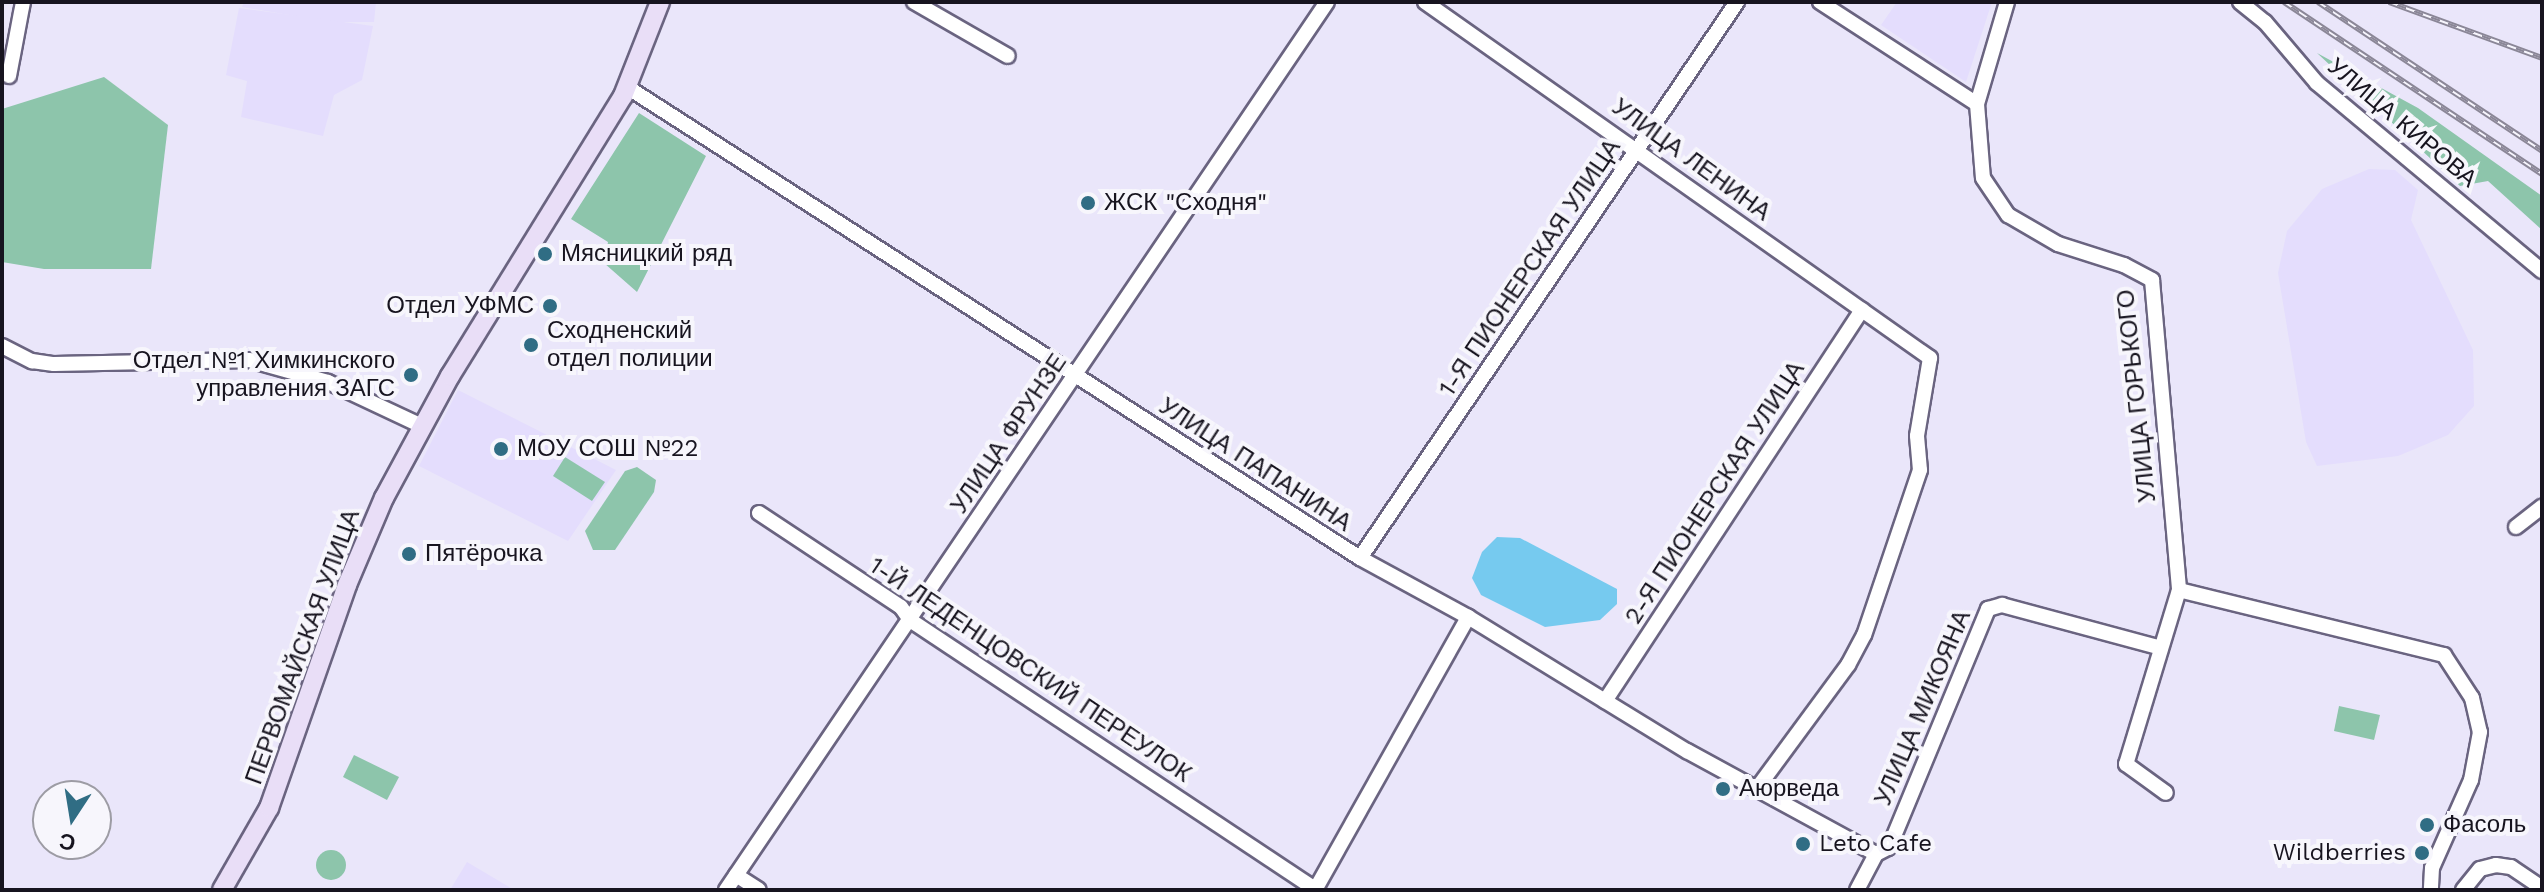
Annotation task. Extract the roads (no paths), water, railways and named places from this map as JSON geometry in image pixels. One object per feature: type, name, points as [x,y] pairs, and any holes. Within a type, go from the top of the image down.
[{"type":"main road","name":"ПЕРВОМАЙСКАЯ УЛИЦА","points":[[222,890],[269,808],[358,557],[422,426],[627,87],[660,2]]},
{"type":"street","points":[[9,76],[23,2]]},
{"type":"street","points":[[914,2],[1008,56]]},
{"type":"street","name":"УЛИЦА ФРУНЗЕ","points":[[726,890],[1327,2]]},
{"type":"street","name":"УЛИЦА ЛЕНИНА","points":[[1425,2],[1638,148],[1930,358],[1917,436],[1920,470],[1864,635],[1848,665],[1756,790]]},
{"type":"street","name":"1-Я ПИОНЕРСКАЯ УЛИЦА","points":[[1360,558],[1737,2]]},
{"type":"street","points":[[1820,2],[1977,104]]},
{"type":"street","name":"УЛИЦА ГОРЬКОГО","points":[[2007,2],[1977,104],[1983,178],[2008,215],[2058,244],[2124,265],[2152,280],[2179,590],[2158,647],[2126,764],[2166,793]]},
{"type":"street","name":"УЛИЦА КИРОВА","points":[[2240,2],[2265,22],[2317,83],[2542,271]]},
{"type":"street","name":"УЛИЦА ПАПАНИНА","points":[[627,87],[1360,558],[1468,617],[1756,790],[1876,854]]},
{"type":"street","name":"2-Я ПИОНЕРСКАЯ УЛИЦА","points":[[1605,701],[1862,310]]},
{"type":"street","points":[[2,346],[32,361],[54,364],[249,360],[328,382],[422,426]]},
{"type":"street","points":[[2516,527],[2542,507]]},
{"type":"street","name":"1-Й ЛЕДЕНЦОВСКИЙ ПЕРЕУЛОК","points":[[759,513],[901,607],[910,620],[1315,890]]},
{"type":"street","points":[[2179,590],[2441,651],[2474,703],[2480,732],[2471,780],[2432,868],[2431,890]]},
{"type":"street","name":"УЛИЦА МИКОЯНА","points":[[1857,890],[1876,854],[1888,848],[1894,836],[1988,609],[2002,605],[2158,647]]},
{"type":"street","points":[[1315,890],[1468,617]]},
{"type":"street","points":[[2463,890],[2480,869],[2496,865],[2511,867],[2542,888]]},
{"type":"street","points":[[736,875],[759,890]]},
{"type":"water","points":[[1497,537],[1520,538],[1617,589],[1617,604],[1600,620],[1545,627],[1481,595],[1472,578],[1482,552]]},
{"type":"railway","points":[[2284,2],[2542,174]]},
{"type":"railway","points":[[2318,2],[2542,151]]},
{"type":"railway","points":[[2389,2],[2542,58]]},
{"type":"place","name":"ЖСК \"Сходня\"","points":[[1088,203]]},
{"type":"place","name":"Мясницкий ряд","points":[[545,254]]},
{"type":"place","name":"Отдел УФМС","points":[[550,306]]},
{"type":"place","name":"Сходненский отдел полиции","points":[[531,345]]},
{"type":"place","name":"Отдел №1 Химкинского управления ЗАГС","points":[[411,375]]},
{"type":"place","name":"МОУ СОШ №22","points":[[501,449]]},
{"type":"place","name":"Пятёрочка","points":[[409,554]]},
{"type":"place","name":"Аюрведа","points":[[1723,789]]},
{"type":"place","name":"Фасоль","points":[[2427,825]]},
{"type":"place","name":"Leto Cafe","points":[[1803,844]]},
{"type":"place","name":"Wildberries","points":[[2422,853]]}]
